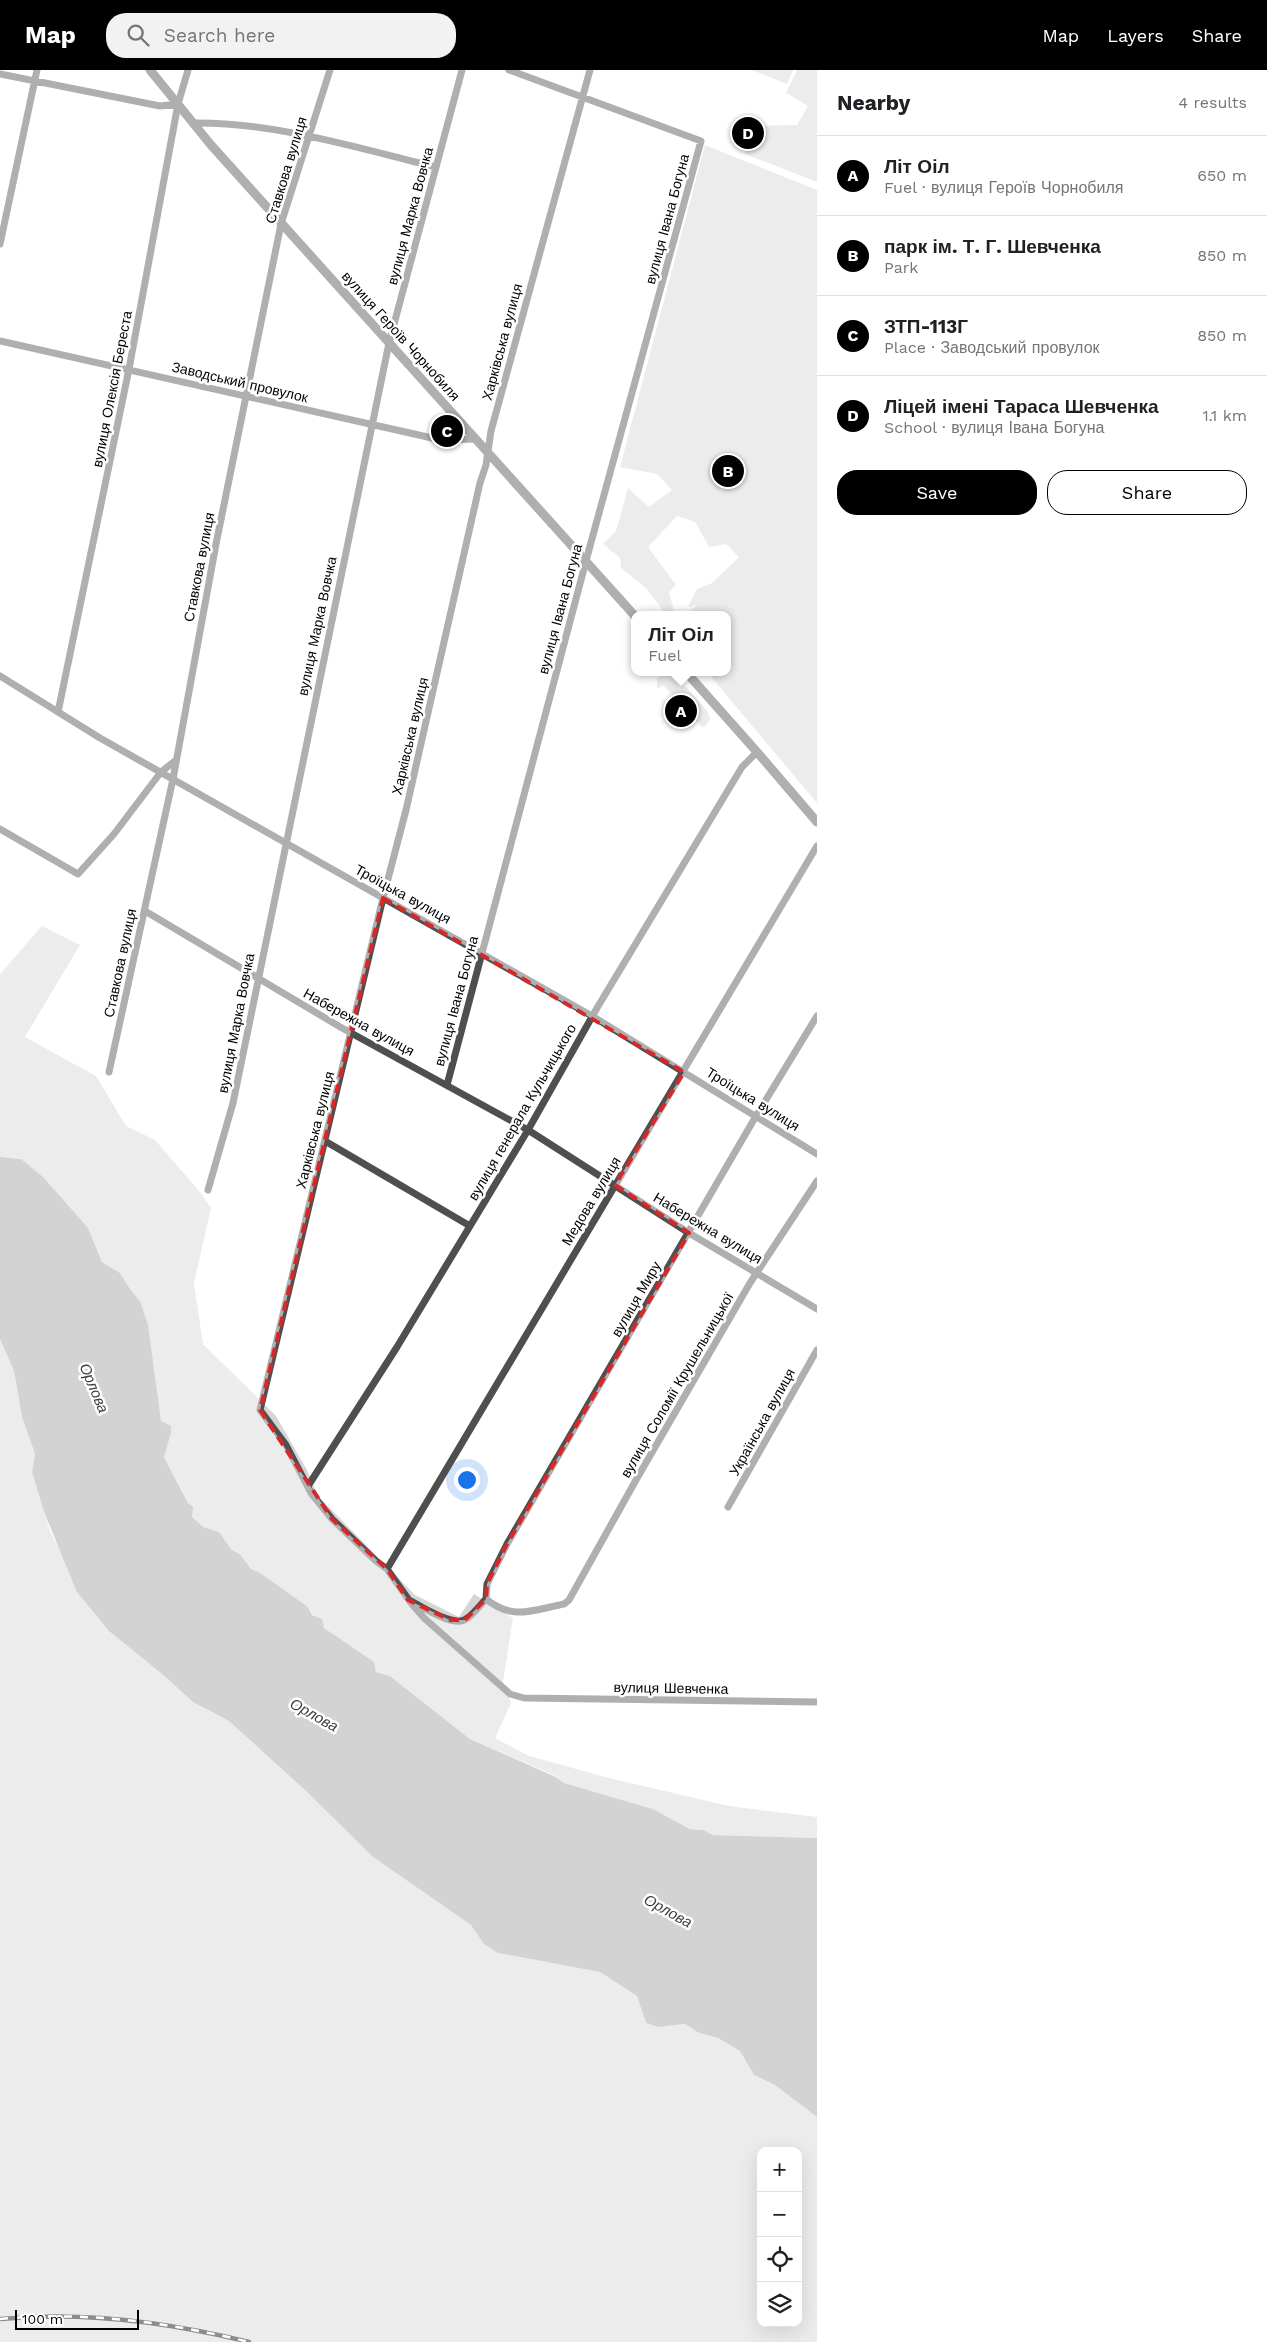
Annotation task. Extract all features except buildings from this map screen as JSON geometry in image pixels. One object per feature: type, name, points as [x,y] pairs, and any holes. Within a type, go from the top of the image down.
[{"type":"street","points":[[0,244],[37,70]]},
{"type":"street","name":"вулиця Героїв Чорнобиля","points":[[150,70],[281,224],[631,612]]},
{"type":"street","name":"вулиця Олексія Береста","points":[[58,712],[128,369],[178,104],[188,70]]},
{"type":"street","name":"Ставкова вулиця","points":[[109,1072],[173,779],[246,396],[281,224],[330,70]]},
{"type":"street","name":"вулиця Марка Вовчка","points":[[208,1190],[233,1103],[389,342],[462,70]]},
{"type":"street","points":[[510,70],[582,97]]},
{"type":"street","name":"Харківська вулиця","points":[[308,1486],[286,1445],[260,1410],[352,1033],[382,898],[406,810],[488,453],[491,431],[590,70]]},
{"type":"street","points":[[0,74],[160,106],[178,104]]},
{"type":"street","name":"вулиця Івана Богуна","points":[[447,1085],[586,562],[701,141],[582,97]]},
{"type":"street","points":[[193,122],[222,122],[309,137],[436,167]]},
{"type":"street","name":"Заводський провулок","points":[[0,340],[440,440],[476,439]]},
{"type":"street","name":"Троїцька вулиця","points":[[0,676],[100,738],[592,1016],[817,1154]]},
{"type":"street","points":[[690,676],[758,752],[817,822]]},
{"type":"street","name":"вулиця генерала Кульчицького","points":[[308,1486],[397,1347],[528,1130],[592,1016],[742,767],[758,752]]},
{"type":"street","points":[[0,828],[78,874],[114,834],[161,772],[175,761]]},
{"type":"street","name":"Медова вулиця","points":[[387,1569],[817,846]]},
{"type":"street","name":"Набережна вулиця","points":[[145,912],[352,1033],[528,1130],[689,1233],[758,1272],[817,1309]]},
{"type":"street","name":"вулиця Миру","points":[[486,1599],[487,1584],[507,1544],[756,1116],[817,1016]]},
{"type":"street","points":[[325,1141],[470,1226]]},
{"type":"street","name":"вулиця Соломії Крушельницької","points":[[486,1599],[502,1611],[514,1613],[564,1604],[576,1591],[636,1480],[758,1272],[817,1181]]},
{"type":"street","name":"Українська вулиця","points":[[728,1507],[817,1350]]},
{"type":"street","points":[[308,1486],[332,1519],[387,1569],[408,1600],[439,1616],[458,1622],[465,1620],[486,1599]]},
{"type":"street","name":"вулиця Шевченка","points":[[408,1600],[424,1618],[499,1686],[510,1694],[524,1698],[817,1702]]},
{"type":"highlighted area","points":[[383,898],[684,1072],[615,1185],[689,1233],[507,1544],[487,1584],[486,1599],[465,1620],[450,1620],[408,1600],[387,1569],[332,1519],[260,1410]]},
{"type":"shaded area","points":[[752,70],[793,70],[787,84]]},
{"type":"shaded area","points":[[797,70],[817,70],[817,182],[745,154],[753,126],[797,125],[808,106],[786,93]]},
{"type":"shaded area","points":[[705,145],[817,190],[817,803],[710,676],[731,676],[731,611],[690,611],[698,604],[688,607],[697,589],[712,583],[739,557],[726,544],[709,547],[695,522],[677,516],[648,547],[676,585],[669,592],[674,611],[663,611],[646,588],[621,568],[620,558],[603,544],[616,531],[628,488],[649,507],[672,490],[657,474],[620,467]]},
{"type":"shaded area","points":[[660,676],[676,676],[708,712],[710,719],[706,726],[702,727],[663,685],[657,689],[657,678]]},
{"type":"shaded area","points":[[42,926],[80,945],[25,1037],[96,1076],[126,1126],[155,1140],[200,1192],[211,1208],[194,1283],[203,1344],[276,1416],[307,1470],[318,1496],[415,1595],[459,1617],[474,1594],[513,1618],[503,1682],[511,1703],[495,1738],[529,1756],[609,1778],[729,1806],[817,1817],[817,1838],[713,1835],[703,1830],[691,1829],[653,1809],[564,1783],[556,1776],[470,1739],[390,1676],[376,1672],[374,1662],[329,1631],[308,1607],[259,1572],[251,1569],[240,1554],[232,1550],[219,1532],[203,1527],[191,1517],[189,1504],[164,1457],[171,1433],[161,1421],[140,1301],[120,1273],[102,1262],[88,1228],[21,1159],[0,1157],[0,974]]},
{"type":"shaded area","points":[[0,1339],[14,1371],[22,1417],[35,1454],[32,1472],[50,1531],[57,1545],[161,1673],[193,1702],[229,1721],[306,1791],[373,1857],[471,1925],[498,1953],[600,1972],[637,1996],[646,2023],[658,2027],[685,2024],[699,2033],[718,2038],[740,2051],[754,2075],[775,2085],[817,2117],[817,2342],[0,2342]]},
{"type":"water","name":"Орлова","points":[[0,1157],[21,1159],[43,1177],[88,1228],[102,1262],[120,1273],[140,1301],[148,1325],[161,1421],[171,1426],[171,1433],[164,1457],[188,1503],[193,1507],[192,1517],[203,1527],[219,1532],[232,1550],[240,1554],[251,1569],[259,1572],[308,1607],[312,1615],[322,1619],[324,1628],[374,1662],[376,1672],[390,1676],[470,1739],[556,1777],[564,1783],[653,1809],[690,1829],[703,1830],[713,1835],[817,1838],[817,2117],[775,2085],[754,2075],[740,2051],[718,2038],[699,2033],[685,2024],[658,2027],[646,2023],[637,1996],[600,1972],[498,1953],[484,1944],[471,1925],[373,1857],[306,1791],[229,1721],[193,1702],[109,1631],[77,1592],[44,1512],[32,1472],[35,1454],[22,1417],[14,1371],[0,1339]]},
{"type":"railway","points":[[0,2319],[63,2316],[94,2317],[157,2324],[249,2342]]},
{"type":"place","name":"Ліцей імені Тараса Шевченка","points":[[748,133]]},
{"type":"place","name":"ЗТП-113Г","points":[[447,431]]},
{"type":"place","name":"парк ім. Т. Г. Шевченка","points":[[728,471]]},
{"type":"place","name":"Літ Оіл","points":[[681,711]]}]
